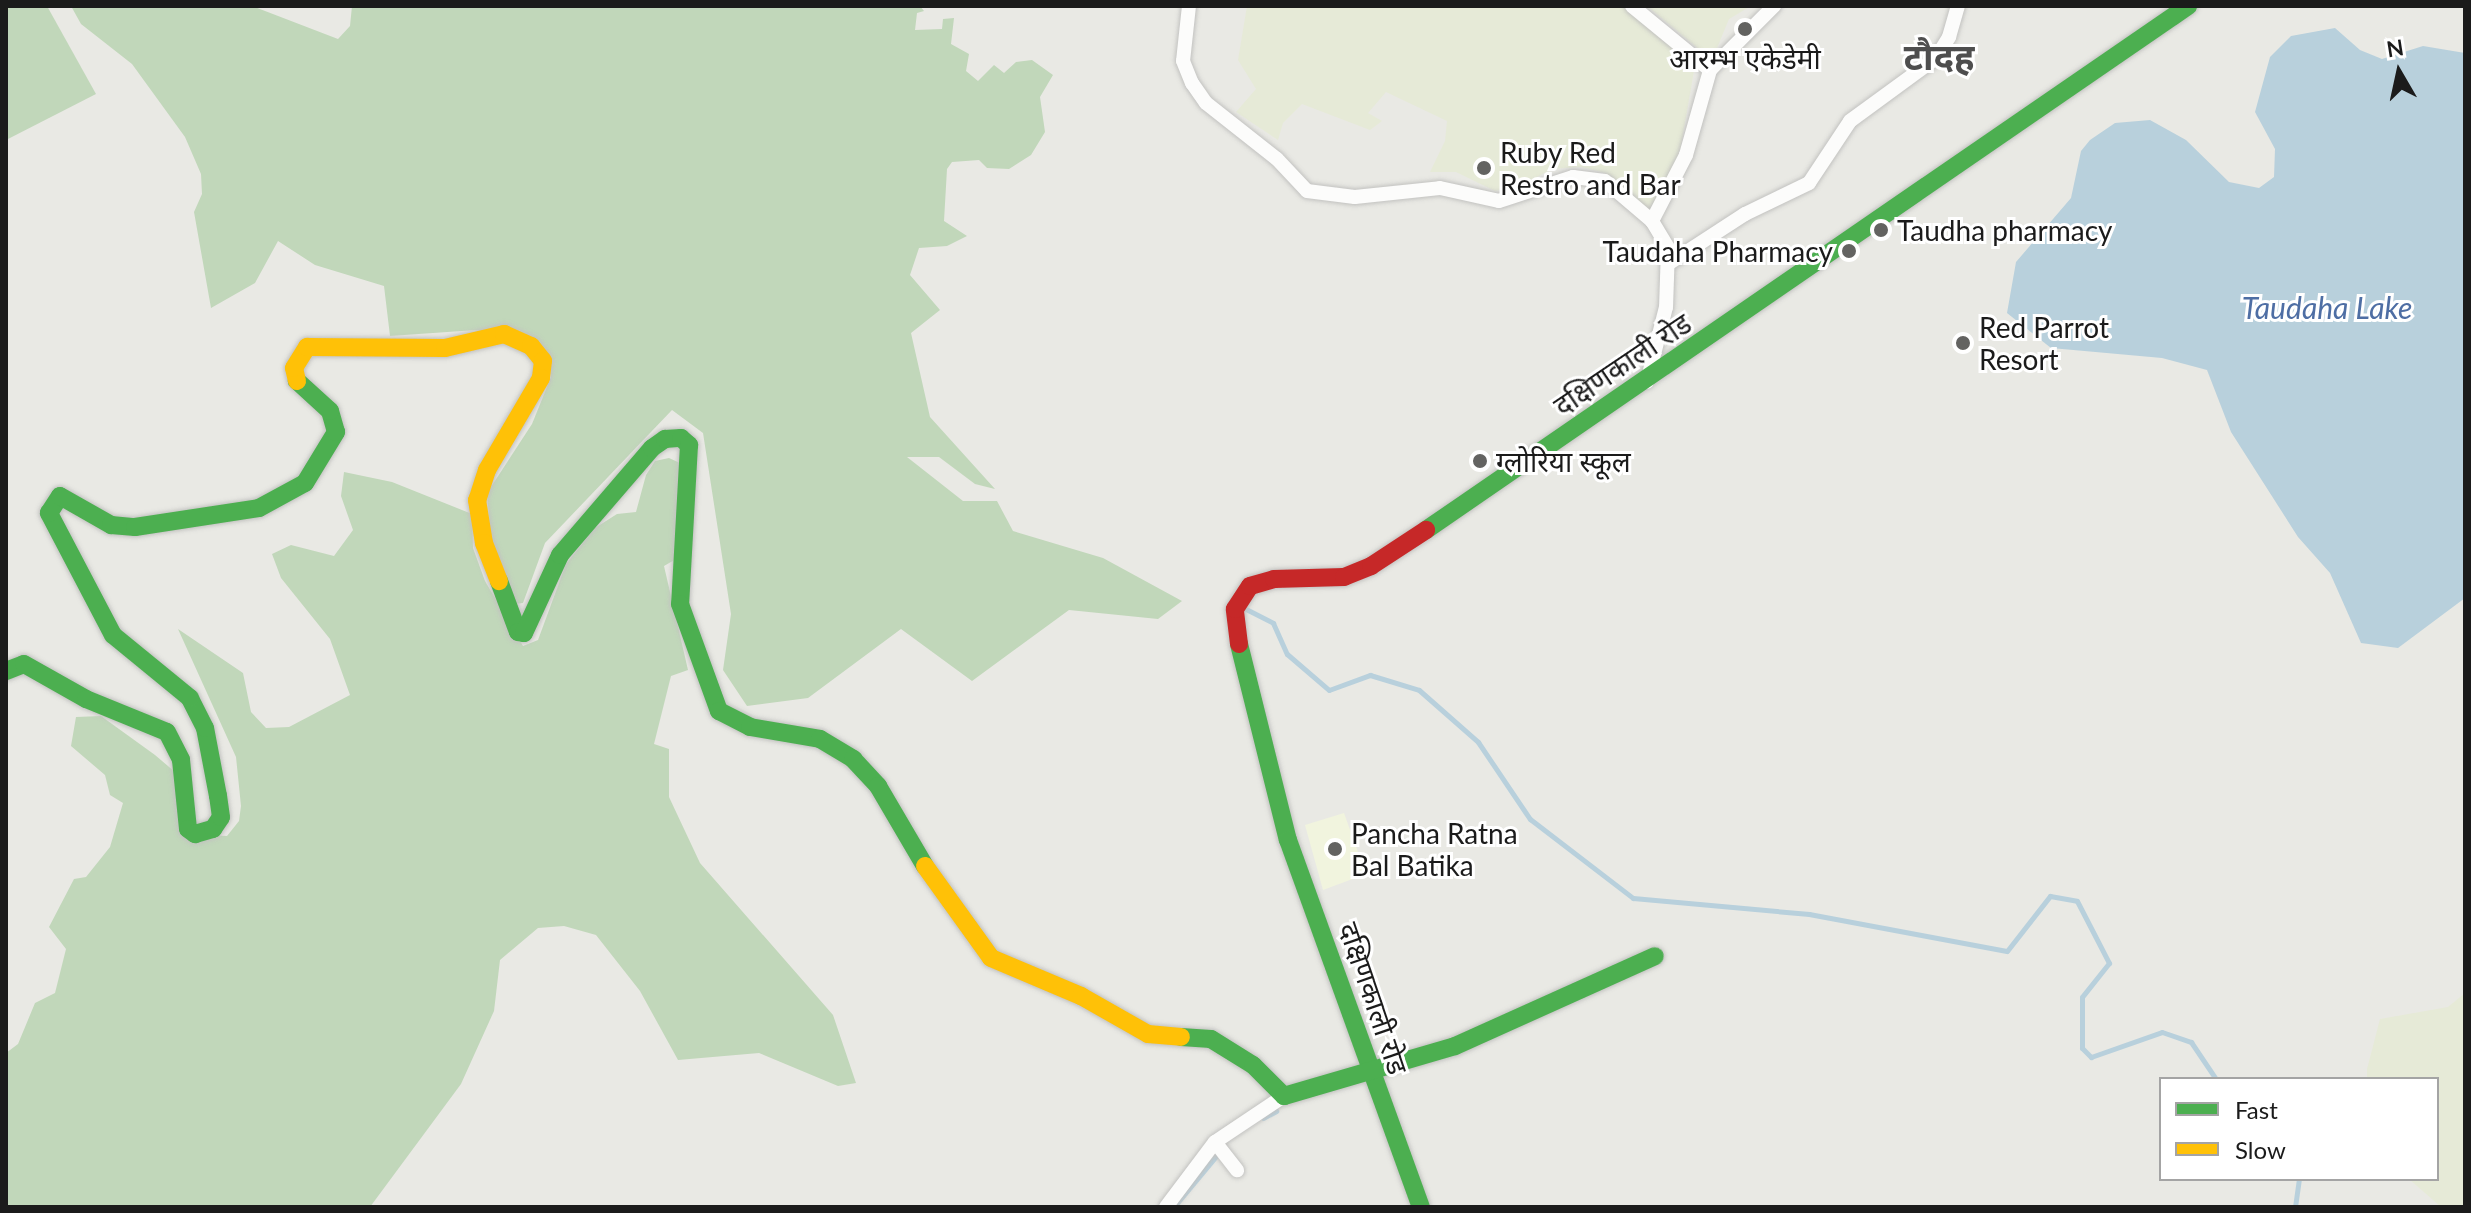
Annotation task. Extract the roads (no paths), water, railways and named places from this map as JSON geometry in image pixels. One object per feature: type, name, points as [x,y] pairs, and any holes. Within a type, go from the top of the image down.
[{"type":"street","points":[[1189,6],[1183,61],[1192,83],[1206,103],[1277,159],[1307,191],[1355,197],[1440,188],[1499,201],[1583,176],[1605,181],[1652,221],[1665,239],[1668,264],[1666,307],[1647,382]]},
{"type":"street","points":[[1632,6],[1710,70]]},
{"type":"street","points":[[1652,221],[1686,155],[1710,70],[1774,6]]},
{"type":"street","points":[[1668,264],[1745,214],[1809,183],[1850,121],[1936,58],[1949,37],[1958,6]]},
{"type":"street","name":"दक्षिणकाली रोड","points":[[1421,1207],[1368,1071],[1288,840],[1239,643],[1235,609],[1250,586],[1274,579],[1344,577],[1371,566],[1647,382],[2188,6]]},
{"type":"street","points":[[6,671],[24,664],[86,699],[157,725],[167,732],[181,760],[188,829],[195,834],[213,829],[221,817],[218,796],[205,728],[190,698],[113,635],[49,513],[60,496],[111,525],[135,527],[259,508],[305,483],[336,432],[337,419],[296,380],[294,368],[307,347],[445,348],[504,334],[517,337],[543,361],[541,378],[487,470],[477,500],[484,543],[518,632],[524,633],[538,612],[560,555],[652,448],[665,439],[681,438],[689,445],[680,604],[719,711],[750,727],[820,739],[853,759],[878,786],[938,889],[991,958],[1081,996],[1148,1034],[1191,1034],[1221,1044],[1253,1065],[1284,1096]]},
{"type":"street","points":[[1166,1207],[1215,1142],[1284,1096],[1455,1046],[1655,956]]},
{"type":"street","points":[[1215,1142],[1233,1164]]},
{"type":"water","name":"Taudaha Lake","points":[[2335,28],[2360,50],[2382,59],[2423,46],[2465,53],[2465,598],[2398,648],[2361,643],[2330,573],[2298,537],[2231,432],[2207,370],[2162,358],[2051,348],[2007,313],[2016,262],[2071,198],[2081,151],[2090,140],[2115,123],[2150,120],[2186,140],[2229,182],[2259,188],[2274,177],[2275,149],[2255,112],[2270,57],[2291,36]]},
{"type":"waterway","points":[[1242,607],[1273,623],[1287,654],[1329,690],[1370,675],[1419,690],[1478,742],[1530,819],[1633,898],[1809,914],[2007,951],[2050,896],[2077,901],[2109,963],[2082,997],[2082,1048],[2091,1057],[2162,1032],[2191,1042],[2215,1077]]},
{"type":"waterway","points":[[1263,1118],[1276,1111]]},
{"type":"waterway","points":[[1177,1203],[1216,1156]]},
{"type":"waterway","points":[[2295,1207],[2299,1181]]},
{"type":"place","name":"आरम्भ एकेडेमी","points":[[1745,29]]},
{"type":"place","name":"Ruby Red Restro and Bar","points":[[1484,168]]},
{"type":"place","name":"Taudha pharmacy","points":[[1881,230]]},
{"type":"place","name":"Taudaha Pharmacy","points":[[1849,251]]},
{"type":"place","name":"Red Parrot Resort","points":[[1963,343]]},
{"type":"place","name":"ग्लोरिया स्कूल","points":[[1480,461]]},
{"type":"place","name":"Pancha Ratna Bal Batika","points":[[1335,849]]},
{"type":"district","name":"टौदह","points":[[1939,57]]}]
